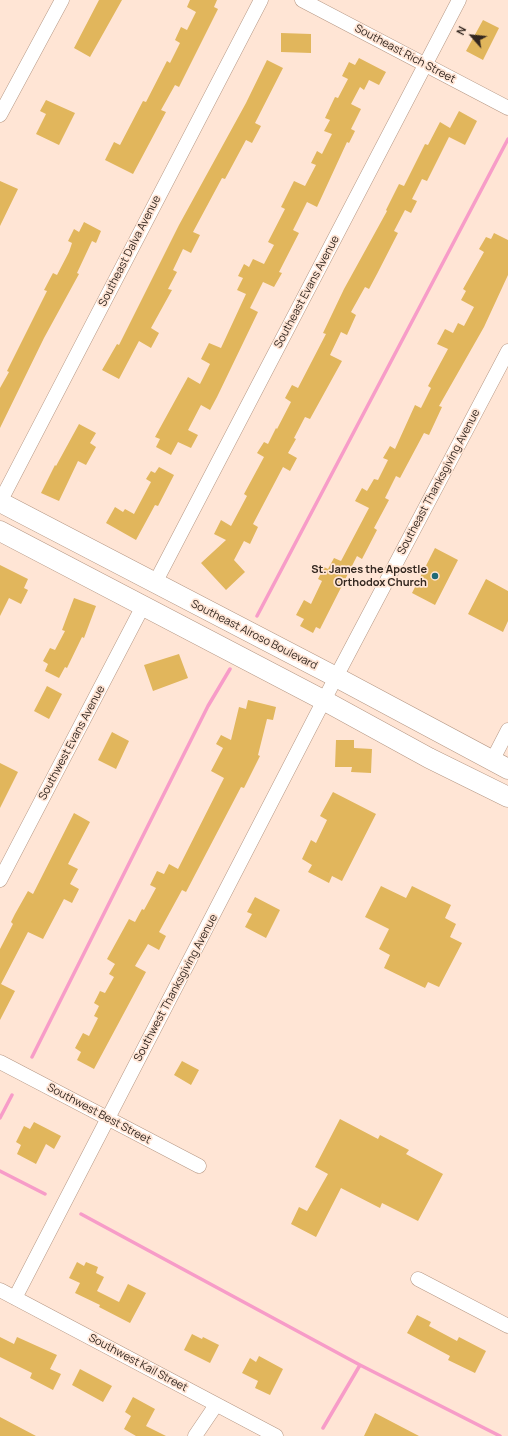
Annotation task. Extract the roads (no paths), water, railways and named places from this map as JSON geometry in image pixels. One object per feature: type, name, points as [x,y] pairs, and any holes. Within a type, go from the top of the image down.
[{"type":"main road","name":"Southeast Airoso Boulevard","points":[[0,502],[336,677],[500,765]]},
{"type":"main road","points":[[0,531],[325,701],[429,758],[508,797]]},
{"type":"street","points":[[1,110],[62,0]]},
{"type":"street","name":"Southeast Dalva Avenue","points":[[0,502],[261,0]]},
{"type":"street","name":"Southeast Rich Street","points":[[302,0],[508,108]]},
{"type":"street","name":"Southeast Evans Avenue","points":[[155,583],[459,0]]},
{"type":"street","name":"Southeast Thanksgiving Avenue","points":[[336,677],[508,351]]},
{"type":"street","name":"Southwest Evans Avenue","points":[[0,880],[143,606]]},
{"type":"street","name":"Southwest Thanksgiving Avenue","points":[[15,1298],[325,701],[336,677]]},
{"type":"street","points":[[500,765],[508,730]]},
{"type":"street","name":"Southwest Best Street","points":[[0,1062],[199,1166]]},
{"type":"street","points":[[418,1279],[508,1326]]},
{"type":"street","name":"Southwest Kail Street","points":[[0,1290],[276,1436]]},
{"type":"street","points":[[195,1436],[216,1405]]},
{"type":"waterway","points":[[257,616],[508,139]]},
{"type":"waterway","points":[[32,1057],[208,706],[230,669]]},
{"type":"waterway","points":[[0,1118],[12,1095]]},
{"type":"waterway","points":[[0,1171],[45,1194]]},
{"type":"waterway","points":[[81,1214],[360,1365],[500,1436]]},
{"type":"waterway","points":[[323,1428],[360,1365]]},
{"type":"place","name":"St. James the Apostle Orthodox Church","points":[[435,576]]}]
